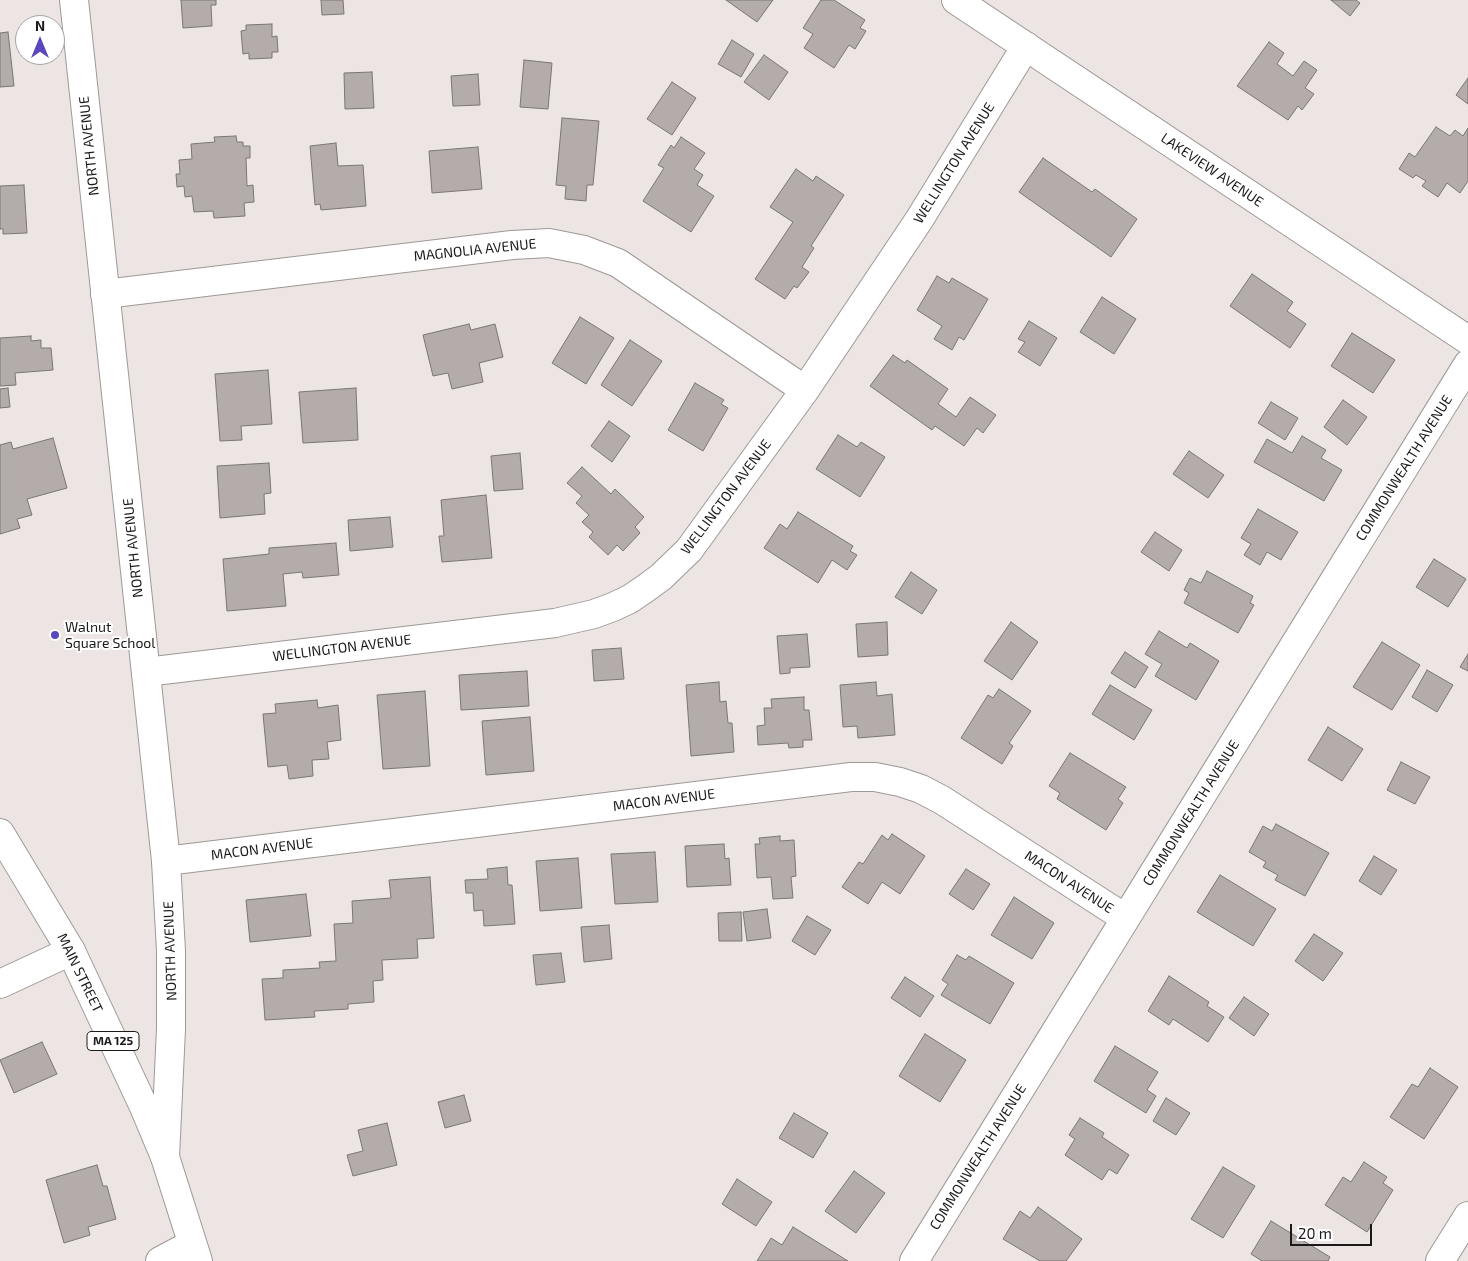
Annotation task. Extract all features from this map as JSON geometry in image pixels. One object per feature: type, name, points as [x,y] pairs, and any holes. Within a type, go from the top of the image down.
[{"type":"street","name":"NORTH AVENUE","points":[[74,0],[166,861],[171,951],[171,1029],[165,1157]]},
{"type":"street","name":"LAKEVIEW AVENUE","points":[[956,0],[1468,340]]},
{"type":"street","name":"WELLINGTON AVENUE","points":[[146,672],[555,623],[588,616],[630,599],[661,576],[689,550],[805,390],[919,220],[1026,46]]},
{"type":"street","name":"MAGNOLIA AVENUE","points":[[105,294],[502,246],[549,243],[584,250],[618,263],[805,390]]},
{"type":"street","name":"COMMONWEALTH AVENUE","points":[[914,1261],[1468,364]]},
{"type":"street","name":"MACON AVENUE","points":[[166,861],[851,777],[875,777],[921,789],[942,800],[1126,918]]},
{"type":"street","name":"MAIN STREET","points":[[0,833],[71,951],[165,1157],[195,1253]]},
{"type":"street","points":[[0,984],[71,951]]},
{"type":"street","points":[[1440,1261],[1468,1216]]},
{"type":"street","points":[[160,1261],[195,1253]]},
{"type":"building","points":[[181,0],[216,0],[216,5],[211,5],[212,26],[183,28]]},
{"type":"building","points":[[321,0],[343,0],[344,14],[322,15]]},
{"type":"building","points":[[726,0],[773,0],[757,22]]},
{"type":"building","points":[[821,0],[834,0],[865,20],[860,28],[866,31],[855,49],[849,45],[834,68],[804,48],[813,34],[803,28]]},
{"type":"building","points":[[1331,0],[1356,0],[1360,3],[1350,16]]},
{"type":"building","points":[[272,24],[272,37],[277,36],[278,52],[272,52],[272,58],[249,59],[249,53],[243,54],[241,31],[246,30],[246,25]]},
{"type":"building","points":[[8,32],[14,86],[0,87],[0,33]]},
{"type":"building","points":[[732,40],[754,54],[741,77],[718,64]]},
{"type":"building","points":[[1269,42],[1284,53],[1277,64],[1293,76],[1304,61],[1317,70],[1305,88],[1314,94],[1302,110],[1298,106],[1288,120],[1237,86]]},
{"type":"building","points":[[764,55],[788,72],[769,100],[744,82]]},
{"type":"building","points":[[524,60],[552,63],[548,109],[520,107]]},
{"type":"building","points":[[372,72],[374,108],[345,109],[344,73]]},
{"type":"building","points":[[478,74],[480,105],[453,106],[451,76]]},
{"type":"building","points":[[1468,78],[1468,104],[1456,95]]},
{"type":"building","points":[[672,82],[696,98],[672,135],[647,119]]},
{"type":"building","points":[[562,118],[599,121],[593,185],[587,185],[586,201],[565,199],[566,186],[556,185]]},
{"type":"building","points":[[1436,127],[1450,136],[1455,130],[1463,136],[1468,128],[1468,181],[1460,193],[1447,183],[1438,197],[1422,186],[1426,181],[1416,175],[1413,178],[1399,169],[1409,153],[1415,157]]},
{"type":"building","points":[[236,136],[237,142],[243,142],[243,146],[250,146],[250,158],[246,158],[247,186],[253,185],[254,202],[244,203],[245,216],[214,218],[213,211],[194,212],[192,196],[185,197],[184,186],[177,187],[176,174],[180,174],[179,160],[192,159],[191,144],[215,142],[214,137]]},
{"type":"building","points":[[681,137],[705,153],[694,169],[703,175],[697,185],[714,196],[691,232],[643,201],[664,168],[658,165],[671,145],[674,148]]},
{"type":"building","points":[[336,143],[338,166],[363,165],[366,206],[321,210],[320,204],[315,205],[310,146]]},
{"type":"building","points":[[478,147],[482,189],[432,193],[429,151]]},
{"type":"building","points":[[1043,158],[1092,192],[1095,189],[1137,219],[1111,257],[1019,192]]},
{"type":"building","points":[[796,169],[813,181],[816,176],[844,195],[811,246],[814,248],[802,267],[809,272],[797,288],[794,286],[785,299],[755,279],[793,222],[770,207]]},
{"type":"building","points":[[24,185],[27,233],[3,234],[3,229],[0,229],[0,186]]},
{"type":"building","points":[[1252,274],[1293,302],[1287,311],[1306,324],[1290,348],[1230,306]]},
{"type":"building","points":[[937,276],[949,283],[952,278],[988,299],[964,340],[959,337],[952,350],[934,339],[942,326],[917,310]]},
{"type":"building","points":[[1102,297],[1136,319],[1114,354],[1080,332]]},
{"type":"building","points":[[580,317],[614,338],[586,384],[552,363]]},
{"type":"building","points":[[1029,321],[1057,338],[1040,366],[1018,352],[1025,342],[1018,339]]},
{"type":"building","points":[[469,324],[471,330],[495,324],[503,357],[479,363],[483,382],[452,389],[448,373],[433,376],[423,335]]},
{"type":"building","points":[[1352,333],[1395,360],[1373,393],[1331,366]]},
{"type":"building","points":[[31,336],[31,341],[41,340],[41,348],[51,348],[53,370],[15,373],[16,385],[0,386],[0,338]]},
{"type":"building","points":[[630,340],[662,361],[632,406],[601,385]]},
{"type":"building","points":[[893,355],[905,363],[907,360],[948,389],[938,404],[956,417],[970,397],[996,415],[983,433],[977,428],[964,446],[935,426],[932,430],[870,386]]},
{"type":"building","points":[[268,370],[272,424],[241,426],[242,440],[220,441],[215,374]]},
{"type":"building","points":[[695,383],[724,400],[721,404],[728,408],[703,451],[668,430]]},
{"type":"building","points":[[8,388],[10,407],[0,408],[0,389]]},
{"type":"building","points":[[356,388],[358,440],[303,443],[299,392]]},
{"type":"building","points":[[1343,400],[1367,417],[1347,445],[1324,427]]},
{"type":"building","points":[[1271,402],[1298,418],[1285,440],[1258,423]]},
{"type":"building","points":[[609,421],[630,436],[612,462],[591,446]]},
{"type":"building","points":[[838,435],[857,447],[861,442],[885,457],[860,497],[816,469]]},
{"type":"building","points":[[1302,436],[1326,450],[1321,458],[1342,470],[1324,501],[1254,462],[1267,439],[1292,453]]},
{"type":"building","points":[[53,438],[67,488],[27,499],[32,515],[17,519],[20,528],[0,534],[0,445],[11,442],[13,449]]},
{"type":"building","points":[[1189,451],[1224,475],[1208,498],[1173,474]]},
{"type":"building","points":[[520,453],[523,489],[494,491],[491,456]]},
{"type":"building","points":[[269,463],[271,493],[264,494],[265,514],[220,518],[217,466]]},
{"type":"building","points":[[582,467],[611,494],[615,489],[644,517],[635,527],[640,533],[623,551],[617,545],[608,555],[589,537],[593,532],[582,522],[589,515],[576,503],[582,496],[567,483]]},
{"type":"building","points":[[486,495],[492,558],[442,562],[439,536],[444,536],[441,500]]},
{"type":"building","points":[[1258,509],[1298,532],[1281,560],[1267,552],[1260,565],[1244,555],[1251,544],[1241,538]]},
{"type":"building","points":[[798,512],[853,546],[850,551],[857,555],[847,570],[832,560],[818,583],[764,548],[780,524],[787,529]]},
{"type":"building","points":[[390,517],[393,547],[350,551],[348,520]]},
{"type":"building","points":[[1155,532],[1182,550],[1169,571],[1141,552]]},
{"type":"building","points":[[336,543],[339,575],[303,578],[302,572],[283,574],[286,606],[227,611],[223,559],[269,554],[269,548]]},
{"type":"building","points":[[1434,559],[1466,579],[1448,607],[1416,587]]},
{"type":"building","points":[[1207,571],[1253,596],[1250,603],[1254,605],[1238,633],[1184,603],[1189,593],[1184,590],[1190,578],[1201,583]]},
{"type":"building","points":[[911,572],[937,590],[922,614],[895,597]]},
{"type":"building","points":[[887,622],[888,655],[858,657],[856,624]]},
{"type":"building","points":[[1011,622],[1038,642],[1012,680],[984,661]]},
{"type":"building","points":[[1159,631],[1187,648],[1190,643],[1219,661],[1196,700],[1155,676],[1162,664],[1145,654]]},
{"type":"building","points":[[807,634],[810,667],[790,668],[790,673],[780,674],[777,636]]},
{"type":"building","points":[[1382,642],[1420,665],[1392,710],[1353,687]]},
{"type":"building","points":[[621,648],[624,679],[594,681],[592,650]]},
{"type":"building","points":[[1125,652],[1148,667],[1135,688],[1111,673]]},
{"type":"building","points":[[1468,654],[1468,671],[1460,667]]},
{"type":"building","points":[[1427,670],[1453,685],[1437,712],[1412,697]]},
{"type":"building","points":[[527,671],[529,706],[461,710],[459,675]]},
{"type":"building","points":[[719,682],[720,702],[726,701],[728,723],[732,723],[734,752],[691,756],[686,685]]},
{"type":"building","points":[[876,682],[877,696],[892,694],[895,735],[858,738],[857,726],[843,727],[840,685]]},
{"type":"building","points":[[1110,685],[1152,710],[1134,740],[1092,714]]},
{"type":"building","points":[[999,689],[1031,711],[1009,743],[1013,746],[1002,764],[961,738],[988,695],[993,698]]},
{"type":"building","points":[[425,691],[430,766],[383,769],[377,695]]},
{"type":"building","points":[[804,697],[804,710],[809,710],[812,740],[803,740],[803,747],[789,748],[788,743],[758,745],[757,726],[765,725],[764,708],[772,708],[771,699]]},
{"type":"building","points":[[317,700],[318,708],[338,705],[341,740],[327,742],[329,759],[312,760],[313,776],[289,779],[287,765],[268,767],[263,714],[276,713],[275,704]]},
{"type":"building","points":[[530,717],[534,771],[486,775],[482,721]]},
{"type":"building","points":[[1328,727],[1363,749],[1342,781],[1308,760]]},
{"type":"building","points":[[1070,753],[1126,787],[1118,799],[1123,803],[1106,830],[1057,799],[1060,793],[1049,786]]},
{"type":"building","points":[[1401,762],[1430,777],[1415,804],[1387,790]]},
{"type":"building","points":[[1276,824],[1329,853],[1305,896],[1275,880],[1278,875],[1263,867],[1266,862],[1249,852],[1263,826],[1272,831]]},
{"type":"building","points":[[892,834],[925,856],[900,894],[882,882],[868,904],[842,887],[859,862],[863,864],[882,835],[888,840]]},
{"type":"building","points":[[780,836],[780,841],[794,840],[796,876],[791,877],[793,898],[773,899],[771,877],[757,878],[755,844],[760,844],[759,838]]},
{"type":"building","points":[[724,844],[725,859],[729,858],[731,885],[687,887],[685,846]]},
{"type":"building","points":[[655,852],[658,902],[615,904],[611,854]]},
{"type":"building","points":[[1374,856],[1397,870],[1381,895],[1359,881]]},
{"type":"building","points":[[578,858],[582,908],[540,911],[536,861]]},
{"type":"building","points":[[507,867],[508,885],[512,885],[515,924],[484,926],[483,910],[474,911],[473,893],[466,893],[465,880],[488,879],[487,869]]},
{"type":"building","points":[[966,869],[990,884],[973,910],[949,894]]},
{"type":"building","points":[[1220,875],[1276,909],[1253,946],[1197,912]]},
{"type":"building","points":[[430,877],[434,938],[417,939],[418,958],[382,960],[383,980],[373,981],[374,1002],[348,1004],[348,1009],[314,1011],[315,1017],[265,1020],[262,979],[283,978],[283,970],[320,968],[319,962],[336,961],[334,924],[353,923],[352,901],[391,898],[389,880]]},
{"type":"building","points":[[306,894],[311,936],[250,942],[246,900]]},
{"type":"building","points":[[1014,897],[1054,923],[1032,959],[991,935]]},
{"type":"building","points":[[767,909],[771,938],[747,941],[743,912]]},
{"type":"building","points":[[741,912],[742,941],[719,941],[718,913]]},
{"type":"building","points":[[807,916],[831,930],[815,955],[792,941]]},
{"type":"building","points":[[609,925],[612,959],[584,962],[581,927]]},
{"type":"building","points":[[1314,934],[1343,953],[1323,981],[1295,961]]},
{"type":"building","points":[[561,953],[565,982],[536,985],[533,955]]},
{"type":"building","points":[[957,955],[966,960],[969,956],[1014,983],[990,1024],[941,995],[948,984],[942,980]]},
{"type":"building","points":[[1169,976],[1209,1002],[1207,1006],[1224,1017],[1208,1042],[1173,1019],[1169,1025],[1148,1011]]},
{"type":"building","points":[[905,977],[934,996],[920,1017],[891,998]]},
{"type":"building","points":[[1244,997],[1269,1014],[1254,1036],[1229,1018]]},
{"type":"building","points":[[925,1034],[966,1060],[940,1102],[899,1076]]},
{"type":"building","points":[[42,1042],[57,1074],[14,1093],[0,1060]]},
{"type":"building","points":[[1115,1046],[1158,1072],[1147,1090],[1156,1096],[1146,1113],[1094,1081]]},
{"type":"building","points":[[1430,1068],[1458,1087],[1424,1139],[1390,1117],[1412,1084],[1418,1087]]},
{"type":"building","points":[[464,1095],[471,1121],[445,1128],[438,1102]]},
{"type":"building","points":[[1166,1098],[1190,1113],[1176,1135],[1153,1121]]},
{"type":"building","points":[[794,1113],[828,1133],[813,1158],[779,1138]]},
{"type":"building","points":[[1080,1118],[1104,1133],[1102,1137],[1129,1155],[1117,1174],[1109,1169],[1102,1180],[1065,1155],[1075,1139],[1069,1135]]},
{"type":"building","points":[[387,1123],[397,1165],[353,1176],[347,1155],[363,1151],[358,1130]]},
{"type":"building","points":[[1364,1162],[1387,1177],[1383,1183],[1393,1190],[1367,1232],[1325,1205],[1343,1177],[1351,1182]]},
{"type":"building","points":[[97,1165],[103,1186],[107,1186],[116,1219],[88,1227],[90,1235],[64,1243],[46,1180]]},
{"type":"building","points":[[1223,1167],[1255,1186],[1223,1238],[1191,1219]]},
{"type":"building","points":[[854,1171],[885,1193],[856,1233],[825,1211]]},
{"type":"building","points":[[737,1179],[772,1202],[756,1226],[722,1204]]},
{"type":"building","points":[[1038,1207],[1082,1239],[1066,1261],[1040,1261],[1003,1239],[1020,1211],[1030,1218]]},
{"type":"building","points":[[1271,1221],[1330,1257],[1328,1261],[1262,1261],[1251,1254]]},
{"type":"building","points":[[793,1227],[848,1261],[757,1261],[771,1238],[782,1245]]},
{"type":"place","name":"Walnut Square School","points":[[55,635]]}]
